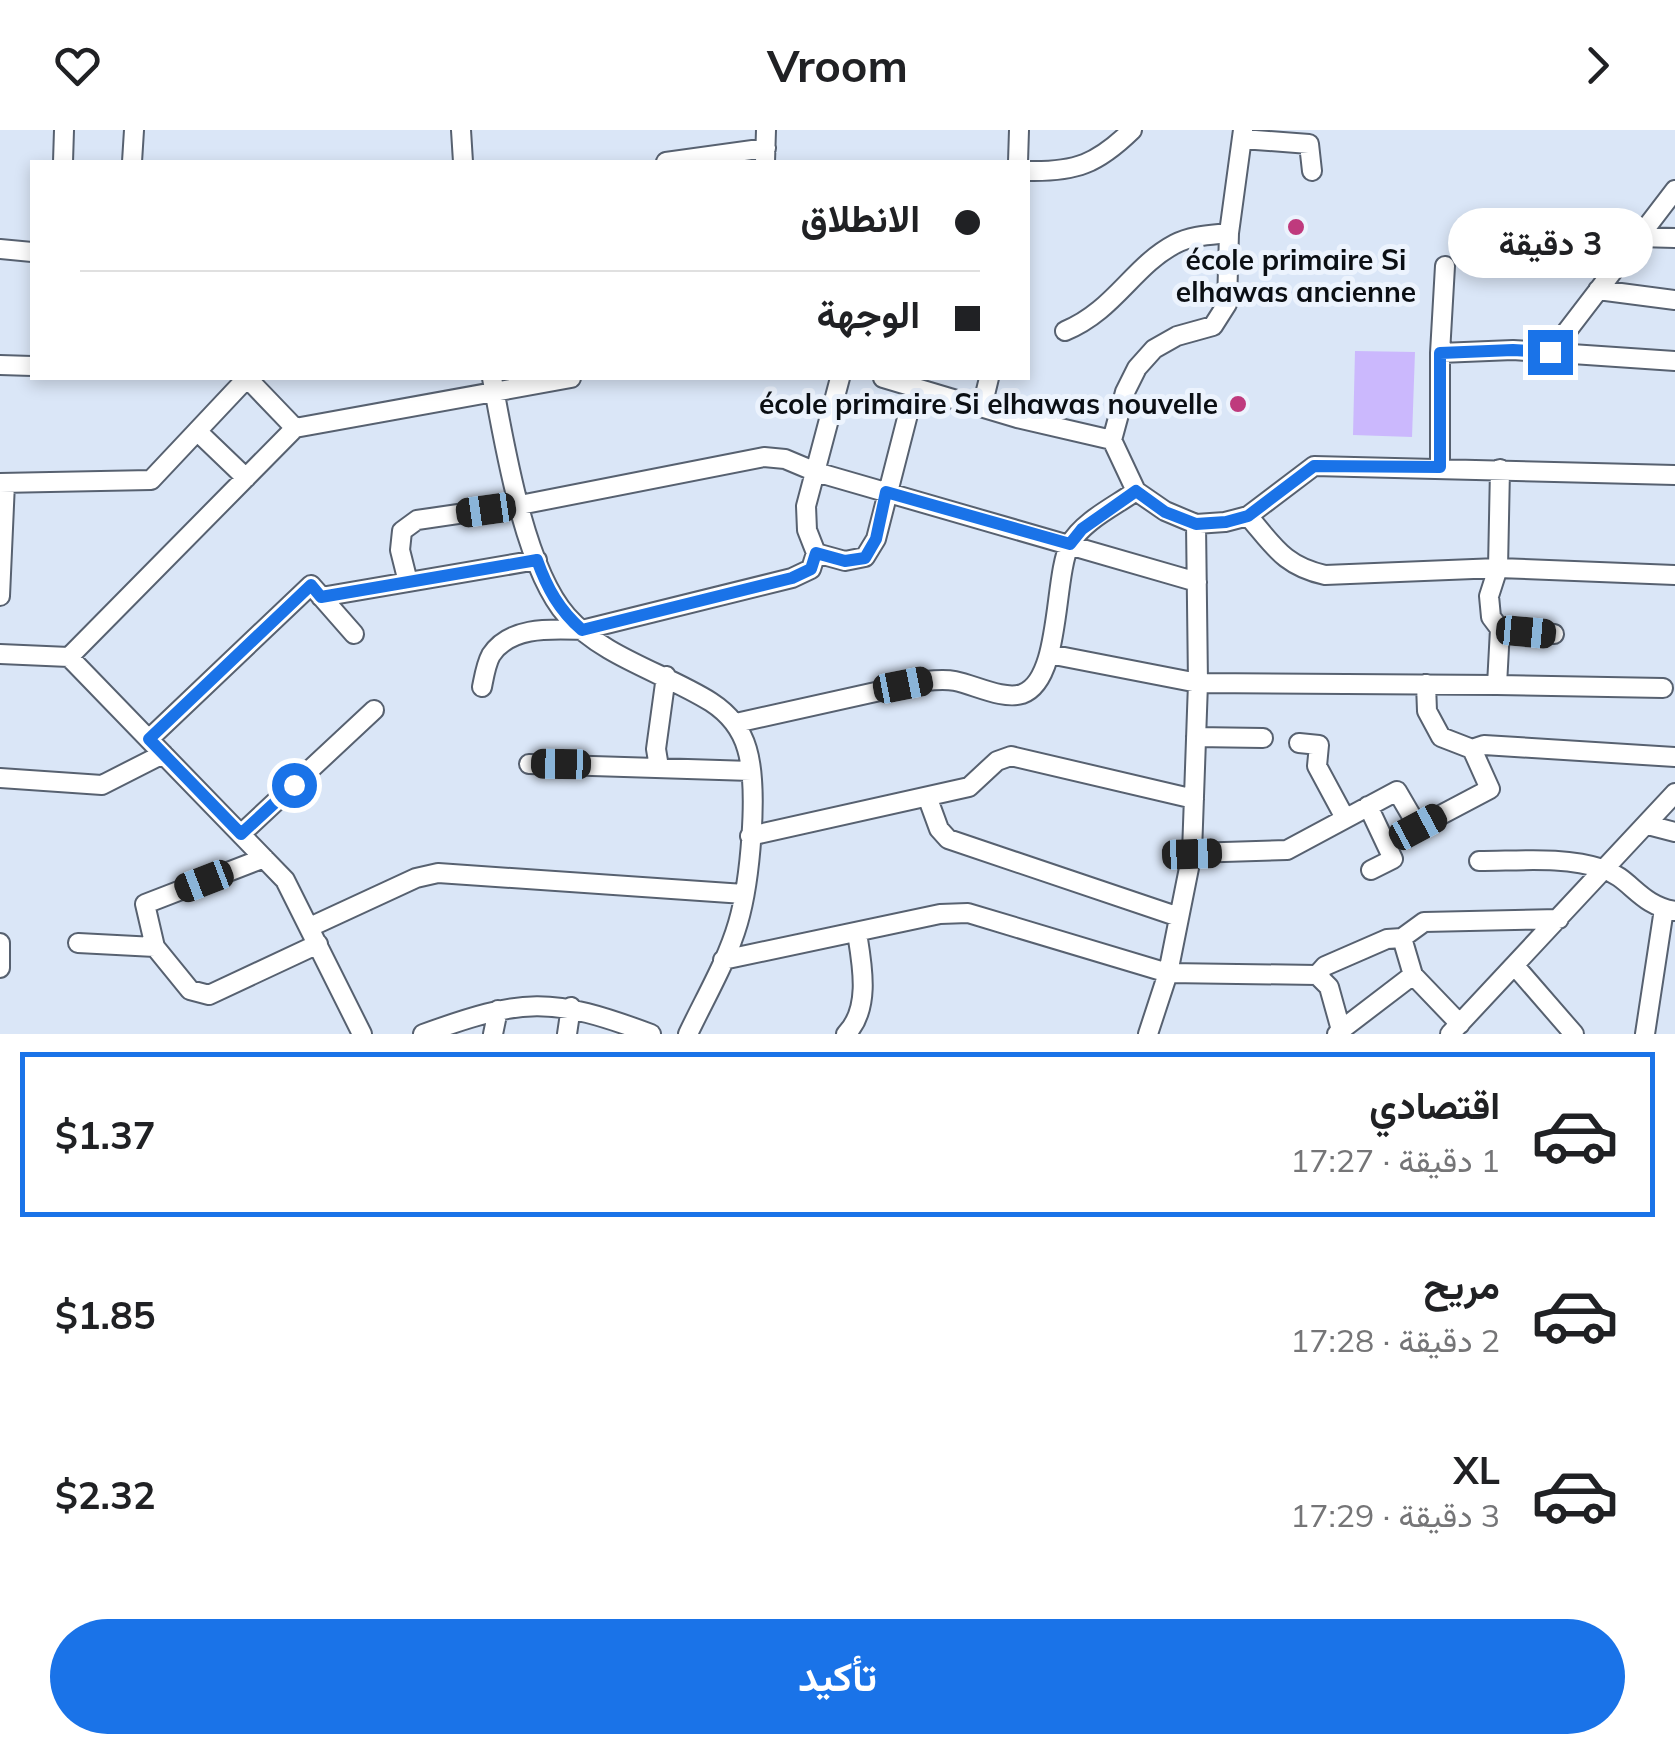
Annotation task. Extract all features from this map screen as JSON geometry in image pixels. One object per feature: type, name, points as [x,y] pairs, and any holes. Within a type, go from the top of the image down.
[{"type":"street","points":[[63,160],[64,130]]},
{"type":"street","points":[[132,160],[134,130]]},
{"type":"street","points":[[461,130],[463,160]]},
{"type":"street","points":[[1018,160],[1019,130]]},
{"type":"street","points":[[1030,171],[1087,166],[1132,130]]},
{"type":"street","points":[[1312,171],[1309,144],[1242,134],[1229,233],[1227,304],[1213,326],[1177,336],[1154,350],[1137,368],[1125,392],[1112,440],[1136,491],[1165,512],[1196,524],[1248,516],[1314,466],[1675,474]]},
{"type":"street","points":[[679,160],[766,147]]},
{"type":"street","points":[[1550,352],[1675,190]]},
{"type":"street","points":[[1065,331],[1086,323],[1105,309],[1172,246],[1194,236],[1229,233]]},
{"type":"street","points":[[1638,238],[1675,238]]},
{"type":"street","points":[[0,249],[30,252]]},
{"type":"street","points":[[1440,467],[1445,266]]},
{"type":"street","points":[[1598,290],[1675,300]]},
{"type":"street","points":[[1440,353],[1513,350],[1675,361]]},
{"type":"street","points":[[0,365],[30,366]]},
{"type":"street","points":[[0,596],[2,483],[151,480],[245,380]]},
{"type":"street","points":[[249,380],[295,428]]},
{"type":"street","points":[[69,657],[295,428],[494,386],[552,380]]},
{"type":"street","points":[[482,687],[490,656],[509,638],[546,629],[582,630],[792,578],[811,569],[816,553],[807,530],[806,506],[839,380]]},
{"type":"street","points":[[890,380],[982,408],[1112,440]]},
{"type":"street","points":[[982,408],[989,380]]},
{"type":"street","points":[[494,386],[520,505],[537,560],[547,586],[566,615],[621,655],[714,704],[736,723],[747,749],[751,771],[750,836],[738,924],[688,1034]]},
{"type":"street","points":[[816,553],[845,561],[865,558],[876,539],[915,387]]},
{"type":"street","points":[[197,431],[246,478]]},
{"type":"street","points":[[408,582],[400,550],[402,531],[417,520],[520,505],[742,459],[784,459],[816,472],[1197,582]]},
{"type":"street","points":[[1497,685],[1500,630],[1491,617],[1489,596],[1498,568],[1500,469]]},
{"type":"street","points":[[736,723],[924,681],[950,680],[1008,695],[1025,693],[1038,680],[1050,654],[1070,544],[1082,529],[1136,491]]},
{"type":"street","points":[[1248,516],[1285,558],[1302,570],[1325,575],[1498,568],[1675,575]]},
{"type":"street","points":[[1148,1034],[1168,973],[1192,854],[1198,683],[1196,524]]},
{"type":"street","points":[[321,597],[537,560]]},
{"type":"street","points":[[149,739],[311,585],[354,634]]},
{"type":"street","points":[[1500,630],[1554,634]]},
{"type":"street","points":[[0,654],[69,657],[264,858],[284,880],[362,1034]]},
{"type":"street","points":[[1050,654],[1198,683],[1663,688]]},
{"type":"street","points":[[659,767],[656,749],[666,676]]},
{"type":"street","points":[[1426,684],[1427,712],[1441,737],[1472,749],[1484,745],[1675,757]]},
{"type":"street","points":[[241,834],[374,710]]},
{"type":"street","points":[[1196,737],[1263,738]]},
{"type":"street","points":[[1299,743],[1319,745],[1317,766],[1345,818]]},
{"type":"street","points":[[1192,854],[1286,850],[1397,791],[1418,827],[1490,789],[1472,749]]},
{"type":"street","points":[[0,778],[102,785],[163,754]]},
{"type":"street","points":[[750,836],[970,787],[996,761],[1011,756],[1194,800]]},
{"type":"street","points":[[529,764],[751,771]]},
{"type":"street","points":[[1395,939],[1414,975],[1455,1029],[1675,793]]},
{"type":"street","points":[[928,798],[948,840],[1180,917]]},
{"type":"street","points":[[1368,806],[1392,859],[1371,870]]},
{"type":"street","points":[[1648,825],[1675,832]]},
{"type":"street","points":[[264,858],[145,904],[155,947],[190,990],[208,996],[416,878],[438,873],[744,894]]},
{"type":"street","points":[[1479,862],[1555,860],[1606,869],[1656,908],[1669,910],[1645,1034]]},
{"type":"street","points":[[723,960],[953,912],[968,913],[1168,973],[1317,975],[1328,988],[1339,1032],[1414,975]]},
{"type":"street","points":[[1317,975],[1325,966],[1395,939],[1424,922],[1559,919]]},
{"type":"street","points":[[846,1034],[860,1005],[864,974],[857,933]]},
{"type":"street","points":[[0,943],[0,968]]},
{"type":"street","points":[[78,943],[155,947]]},
{"type":"street","points":[[1515,966],[1574,1034]]},
{"type":"street","points":[[423,1034],[498,1010],[534,1004],[571,1008],[651,1034]]},
{"type":"street","points":[[567,1034],[571,1008]]},
{"type":"street","points":[[493,1034],[498,1010]]},
{"type":"shaded area","points":[[1355,351],[1415,352],[1412,437],[1353,435]]},
{"type":"place","name":"école primaire Si elhawas ancienne","points":[[1296,227]]},
{"type":"place","name":"école primaire Si elhawas nouvelle","points":[[1238,404]]},
{"type":"route","points":[[294,785],[241,834],[149,739],[311,585],[321,597],[537,560],[547,586],[566,615],[582,630],[792,578],[811,569],[816,553],[845,561],[865,558],[876,539],[886,492],[1070,544],[1082,529],[1136,491],[1165,512],[1196,524],[1226,522],[1248,516],[1314,466],[1440,467],[1440,353],[1550,352]]}]
